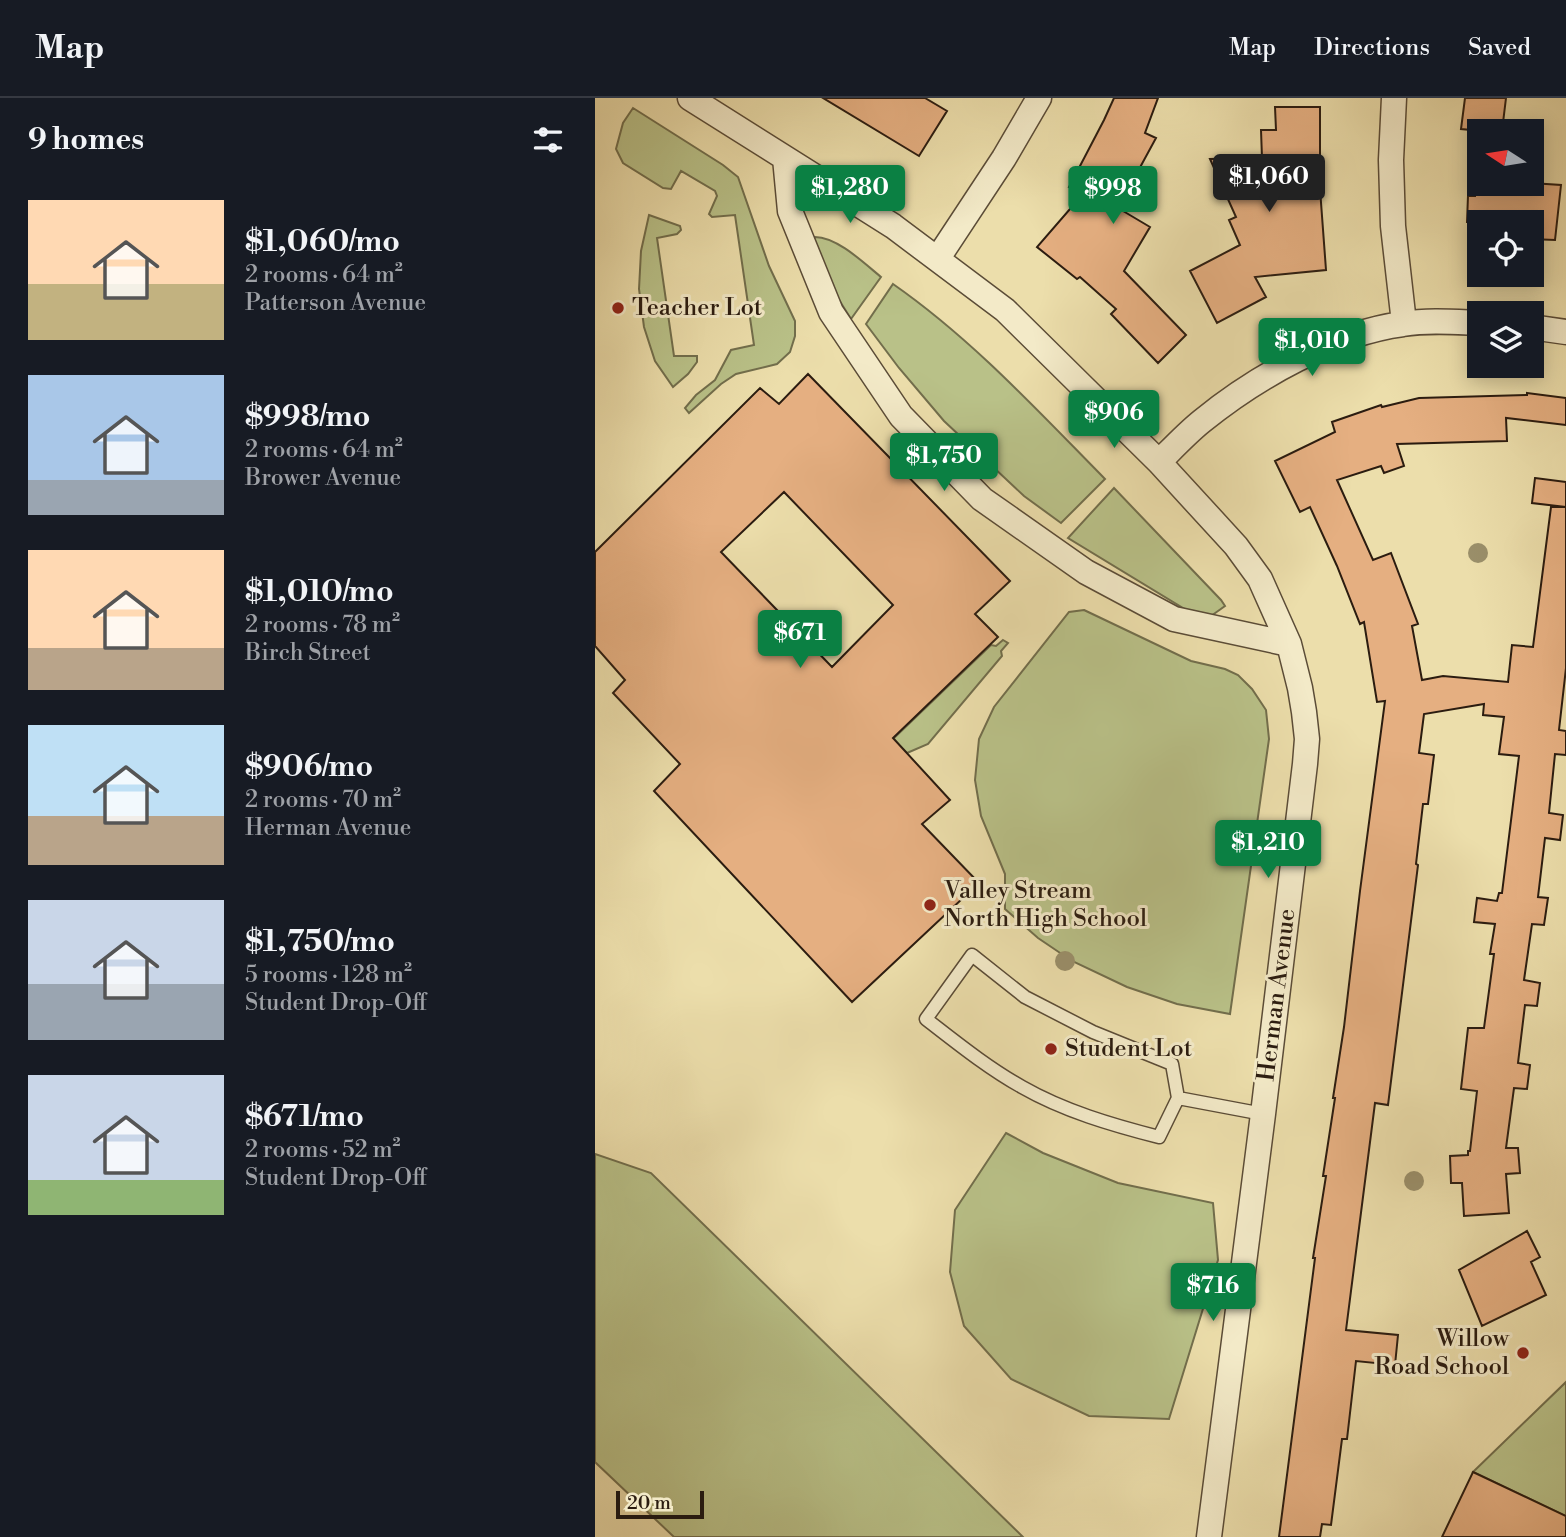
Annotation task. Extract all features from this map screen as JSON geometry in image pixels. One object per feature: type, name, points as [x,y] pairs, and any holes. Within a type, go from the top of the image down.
[{"type":"street","name":"Herman Avenue","points":[[690,98],[893,226],[1005,310],[1159,462],[1236,546],[1260,579],[1289,644],[1300,688],[1307,739],[1209,1537]]},
{"type":"street","points":[[938,258],[1004,158],[1038,98]]},
{"type":"street","points":[[1394,98],[1391,160],[1393,226],[1404,323]]},
{"type":"street","points":[[785,158],[790,211],[831,312],[901,416],[982,499],[1086,572],[1174,619],[1289,644]]},
{"type":"street","points":[[1159,462],[1199,423],[1225,403],[1279,369],[1314,351],[1354,335],[1404,323],[1467,322]]},
{"type":"street","points":[[1544,329],[1566,332]]},
{"type":"lane","points":[[972,955],[1025,997],[1093,1032],[1172,1064],[1178,1098],[1159,1137],[1130,1130],[1072,1111],[1024,1088],[972,1055],[926,1019],[972,955]]},
{"type":"lane","points":[[1178,1098],[1263,1114]]},
{"type":"green space","points":[[633,108],[738,177],[769,266],[795,321],[795,336],[790,352],[777,364],[736,374],[689,413],[685,408],[715,380],[731,350],[754,345],[735,215],[712,217],[709,214],[717,196],[715,191],[681,171],[671,189],[663,188],[623,163],[616,149],[623,123]]},
{"type":"green space","points":[[649,215],[680,226],[681,230],[677,234],[657,238],[674,356],[697,356],[697,362],[688,374],[673,387],[655,361],[644,327],[639,289],[641,251]]},
{"type":"green space","points":[[815,237],[841,246],[881,277],[851,319],[811,255],[811,245]]},
{"type":"green space","points":[[893,284],[977,352],[1105,479],[1061,523],[1024,496],[944,421],[866,324]]},
{"type":"green space","points":[[1114,488],[1225,606],[1211,616],[1188,611],[1068,538]]},
{"type":"green space","points":[[1084,610],[1191,661],[1238,675],[1252,689],[1266,710],[1269,739],[1230,1014],[1177,1004],[1127,987],[1072,961],[1038,938],[1005,909],[1005,874],[981,816],[975,780],[979,739],[994,707],[1069,612]]},
{"type":"green space","points":[[1003,640],[1008,643],[1001,651],[1002,656],[928,744],[907,753],[893,739],[991,645],[996,646]]},
{"type":"green space","points":[[1006,1133],[1043,1153],[1118,1183],[1213,1203],[1218,1260],[1169,1419],[1089,1416],[1011,1379],[964,1326],[950,1272],[955,1210]]},
{"type":"green space","points":[[595,1154],[651,1173],[1023,1537],[674,1537],[595,1462]]},
{"type":"green space","points":[[1566,1382],[1566,1516],[1473,1472]]},
{"type":"building","points":[[823,98],[925,98],[947,111],[919,156]]},
{"type":"building","points":[[1114,98],[1158,98],[1145,133],[1156,138],[1118,208],[1150,227],[1124,271],[1186,335],[1158,363],[1111,314],[1116,309],[1080,277],[1077,279],[1037,247],[1083,194],[1069,187]]},
{"type":"building","points":[[1465,98],[1506,98],[1503,119],[1467,119],[1467,130],[1461,129]]},
{"type":"building","points":[[1275,107],[1320,107],[1320,189],[1326,270],[1255,277],[1266,297],[1217,323],[1190,271],[1240,245],[1229,220],[1236,217],[1210,159],[1262,158],[1261,130],[1276,130]]},
{"type":"building","points":[[1544,184],[1561,185],[1555,240],[1544,240],[1544,210],[1467,210],[1468,196],[1544,196]]},
{"type":"building","points":[[808,374],[1010,581],[975,614],[998,637],[893,738],[950,800],[922,824],[979,883],[852,1002],[654,791],[680,764],[613,693],[625,680],[595,646],[595,552],[760,388],[779,404]],"holes":[[[784,492],[893,605],[832,667],[721,552]]]},
{"type":"building","points":[[1527,393],[1566,398],[1566,425],[1506,418],[1507,441],[1397,444],[1404,466],[1384,473],[1381,466],[1337,480],[1373,560],[1391,553],[1418,624],[1412,626],[1422,680],[1443,676],[1508,682],[1512,645],[1533,647],[1551,507],[1566,507],[1566,668],[1559,730],[1566,731],[1566,755],[1555,754],[1549,813],[1563,815],[1560,840],[1545,838],[1538,897],[1548,898],[1544,925],[1532,924],[1524,980],[1540,983],[1537,1006],[1525,1005],[1518,1063],[1530,1065],[1527,1089],[1514,1088],[1506,1148],[1518,1148],[1520,1173],[1506,1174],[1509,1213],[1464,1216],[1462,1183],[1451,1183],[1450,1156],[1468,1155],[1470,1151],[1477,1091],[1461,1089],[1468,1028],[1484,1028],[1494,954],[1490,954],[1495,924],[1474,922],[1477,898],[1497,901],[1499,893],[1502,893],[1519,756],[1499,754],[1504,717],[1483,715],[1484,704],[1424,714],[1419,753],[1434,755],[1428,804],[1423,804],[1388,1105],[1375,1103],[1346,1330],[1398,1335],[1395,1365],[1356,1361],[1347,1439],[1342,1439],[1331,1525],[1322,1524],[1320,1537],[1279,1537],[1385,701],[1377,702],[1364,622],[1360,624],[1310,507],[1300,512],[1275,461],[1335,432],[1332,422],[1381,405],[1382,407],[1419,398]]},
{"type":"building","points":[[1535,478],[1566,482],[1566,507],[1532,503]]},
{"type":"building","points":[[1527,1231],[1540,1257],[1531,1262],[1546,1295],[1482,1326],[1459,1270]]},
{"type":"building","points":[[1473,1472],[1566,1516],[1566,1537],[1442,1537]]},
{"type":"place","name":"Teacher Lot","points":[[618,308]]},
{"type":"place","name":"Valley Stream North High School","points":[[930,905]]},
{"type":"place","name":"Student Lot","points":[[1051,1049]]},
{"type":"place","name":"Willow Road School","points":[[1523,1353]]}]
